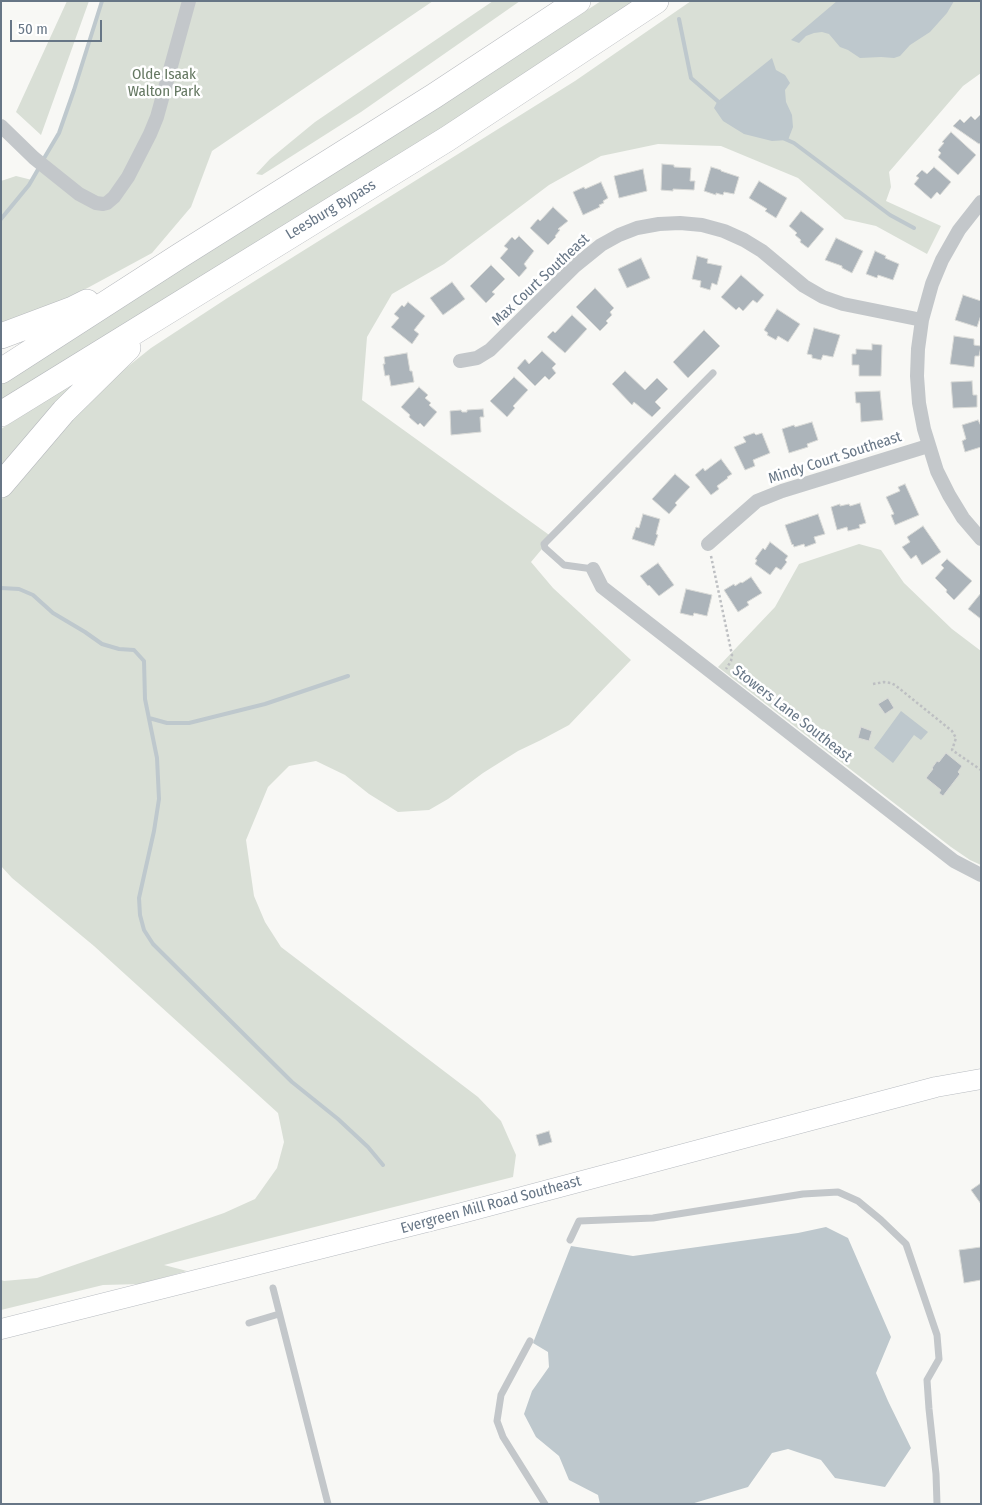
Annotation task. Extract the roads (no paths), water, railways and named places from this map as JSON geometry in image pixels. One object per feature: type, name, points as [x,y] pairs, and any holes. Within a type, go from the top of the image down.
[{"type":"highway","points":[[1,371],[434,96],[578,1]]},
{"type":"highway","name":"Leesburg Bypass","points":[[1,414],[447,139],[656,1]]},
{"type":"highway","points":[[1,336],[73,308],[181,255]]},
{"type":"highway","points":[[1,485],[64,411],[96,378],[138,340],[205,288]]},
{"type":"main road","name":"Evergreen Mill Road Southeast","points":[[1,1329],[462,1213],[936,1087],[981,1079]]},
{"type":"street","points":[[1,126],[51,173],[79,194],[96,203],[108,203],[128,178],[157,117],[189,1]]},
{"type":"street","points":[[981,202],[959,230],[942,260],[932,284],[922,320],[917,376],[919,403],[928,446],[937,471],[949,495],[981,539]]},
{"type":"street","name":"Max Court Southeast","points":[[460,361],[478,358],[490,350],[575,266],[601,244],[637,228],[659,224],[695,224],[724,231],[762,251],[804,286],[823,297],[843,304],[922,320]]},
{"type":"street","name":"Mindy Court Southeast","points":[[708,544],[757,501],[782,490],[928,446]]},
{"type":"street","name":"Stowers Lane Southeast","points":[[593,569],[602,587],[954,861],[981,875]]},
{"type":"lane","points":[[593,569],[564,565],[545,548],[544,544],[713,373]]},
{"type":"lane","points":[[570,1240],[579,1221],[653,1218],[803,1194],[838,1192],[858,1201],[906,1244],[937,1335],[939,1359],[928,1380],[928,1409],[936,1474],[937,1504]]},
{"type":"lane","points":[[273,1288],[328,1504]]},
{"type":"lane","points":[[249,1323],[279,1314]]},
{"type":"lane","points":[[530,1341],[501,1395],[497,1420],[503,1437],[545,1504]]},
{"type":"waterway","points":[[43,160],[59,133],[102,1]]},
{"type":"waterway","points":[[679,19],[691,78],[721,104]]},
{"type":"waterway","points":[[785,139],[794,143],[890,215],[914,228]]},
{"type":"waterway","points":[[1,219],[29,185],[40,166]]},
{"type":"waterway","points":[[1,588],[19,589],[33,595],[53,613],[102,644],[119,649],[134,650],[144,661],[145,699],[157,758],[159,799],[139,898],[140,915],[144,930],[153,944],[292,1082],[338,1119],[368,1147],[383,1165]]},
{"type":"waterway","points":[[149,718],[167,723],[189,723],[265,704],[348,676]]},
{"type":"park label","name":"Olde Isaak Walton Park","points":[[164,84]]}]
